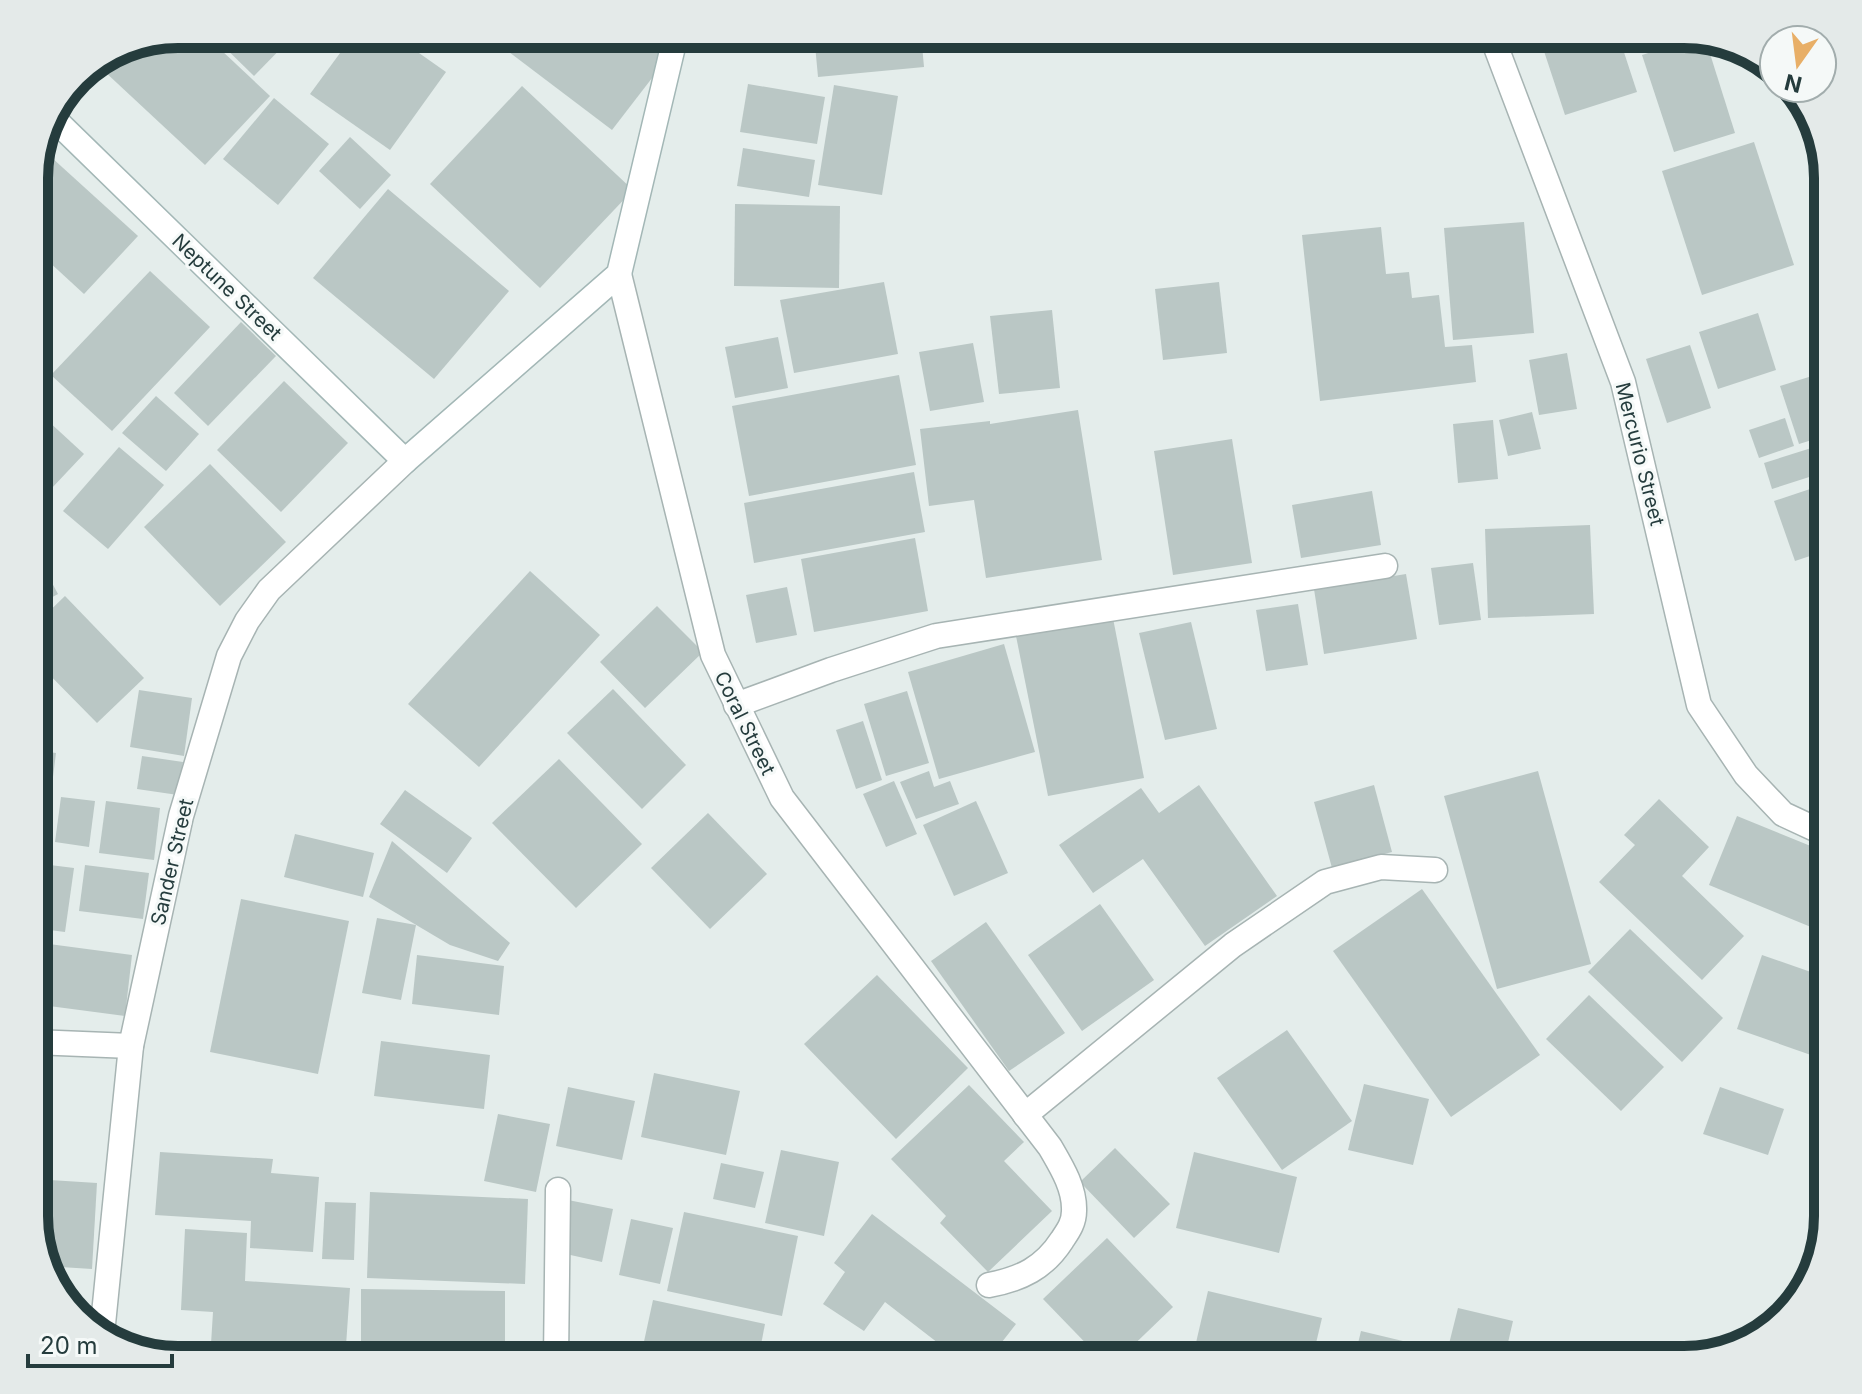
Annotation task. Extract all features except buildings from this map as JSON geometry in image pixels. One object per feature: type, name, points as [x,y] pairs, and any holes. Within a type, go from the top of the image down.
[{"type":"street","name":"Coral Street","points":[[673,48],[619,274],[713,655],[782,798],[1050,1147],[1065,1173],[1073,1196],[1071,1227],[1054,1252],[1035,1270],[1013,1281],[989,1285]]},
{"type":"street","name":"Mercurio Street","points":[[1496,48],[1623,382],[1699,705],[1746,775],[1783,814],[1814,828]]},
{"type":"street","name":"Neptune Street","points":[[59,124],[405,461]]},
{"type":"street","name":"Sander Street","points":[[103,1322],[131,1046],[181,816],[229,656],[247,621],[269,590],[405,461],[619,274]]},
{"type":"street","points":[[736,705],[936,636],[1385,566]]},
{"type":"street","points":[[1025,1115],[1233,945],[1325,882],[1381,867],[1435,870]]},
{"type":"street","points":[[48,1043],[131,1046]]},
{"type":"street","points":[[556,1346],[558,1190]]}]
